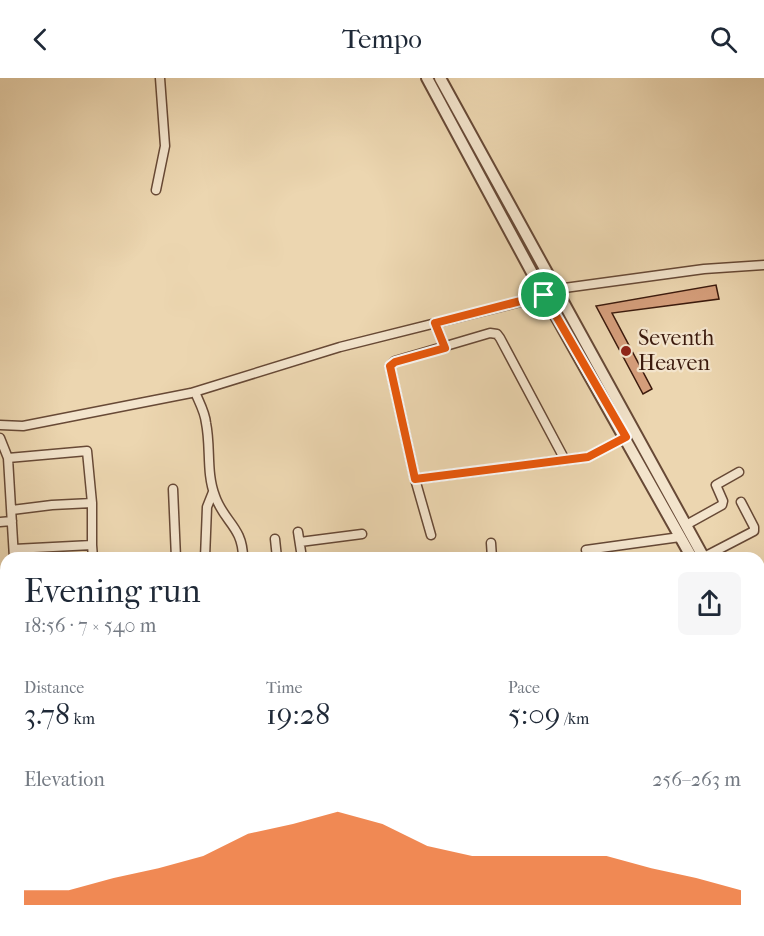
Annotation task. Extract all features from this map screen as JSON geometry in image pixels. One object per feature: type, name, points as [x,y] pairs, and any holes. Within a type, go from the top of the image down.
[{"type":"street","points":[[156,190],[165,146],[160,78]]},
{"type":"street","points":[[427,78],[544,295],[626,437],[689,552]]},
{"type":"street","points":[[440,78],[701,552]]},
{"type":"street","points":[[0,425],[23,426],[195,392],[340,347],[544,295],[557,289],[704,269],[764,265]]},
{"type":"street","points":[[435,323],[445,348]]},
{"type":"street","points":[[431,535],[415,479],[390,366],[395,362],[490,333],[496,334],[565,460]]},
{"type":"street","points":[[195,392],[206,422],[213,492],[221,509],[242,539],[243,552]]},
{"type":"street","points":[[415,479],[588,457],[626,437]]},
{"type":"street","points":[[0,438],[8,458],[14,552]]},
{"type":"street","points":[[8,458],[87,451],[92,503],[93,552]]},
{"type":"street","points":[[686,525],[722,505],[723,501],[716,486],[738,472]]},
{"type":"street","points":[[173,489],[176,552]]},
{"type":"street","points":[[205,552],[207,507],[213,492]]},
{"type":"street","points":[[714,552],[754,531],[741,502]]},
{"type":"street","points":[[12,510],[92,503]]},
{"type":"street","points":[[0,522],[12,521]]},
{"type":"street","points":[[298,531],[301,552]]},
{"type":"street","points":[[300,542],[362,534]]},
{"type":"street","points":[[586,550],[680,537]]},
{"type":"street","points":[[275,539],[276,552]]},
{"type":"street","points":[[491,543],[492,552]]},
{"type":"street","points":[[30,552],[92,544]]},
{"type":"building","name":"Seventh Heaven","points":[[716,285],[719,299],[612,313],[652,389],[643,394],[596,306]]},
{"type":"place","name":"Seventh Heaven","points":[[626,351]]},
{"type":"route","points":[[544,295],[626,437],[588,457],[415,479],[390,366],[395,362],[445,348],[435,323],[544,295]]}]
